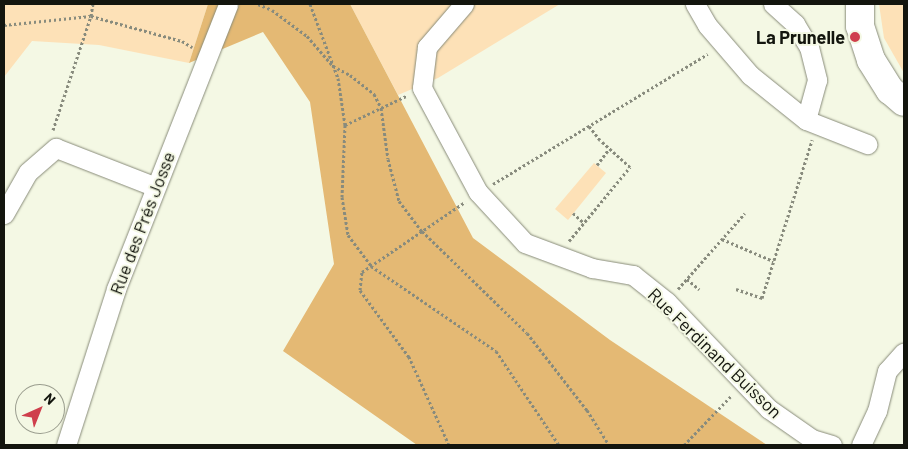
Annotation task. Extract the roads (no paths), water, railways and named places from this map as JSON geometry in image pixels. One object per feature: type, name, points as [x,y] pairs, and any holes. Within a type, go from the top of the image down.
[{"type":"street","name":"Rue des Prés Josse","points":[[67,445],[116,289],[228,4]]},
{"type":"street","name":"Rue Ferdinand Buisson","points":[[464,4],[427,47],[422,88],[478,192],[525,243],[592,268],[633,275],[667,302],[769,409],[812,439],[832,445]]},
{"type":"street","points":[[695,4],[724,45],[750,75],[811,122],[867,144]]},
{"type":"street","points":[[773,4],[796,24],[809,47],[817,80],[811,122]]},
{"type":"street","points":[[860,4],[860,26],[870,60],[890,90],[904,102]]},
{"type":"street","points":[[4,214],[28,172],[56,148],[156,187]]},
{"type":"street","points":[[861,445],[878,411],[887,371],[904,352]]},
{"type":"place","name":"La Prunelle","points":[[855,37]]}]
